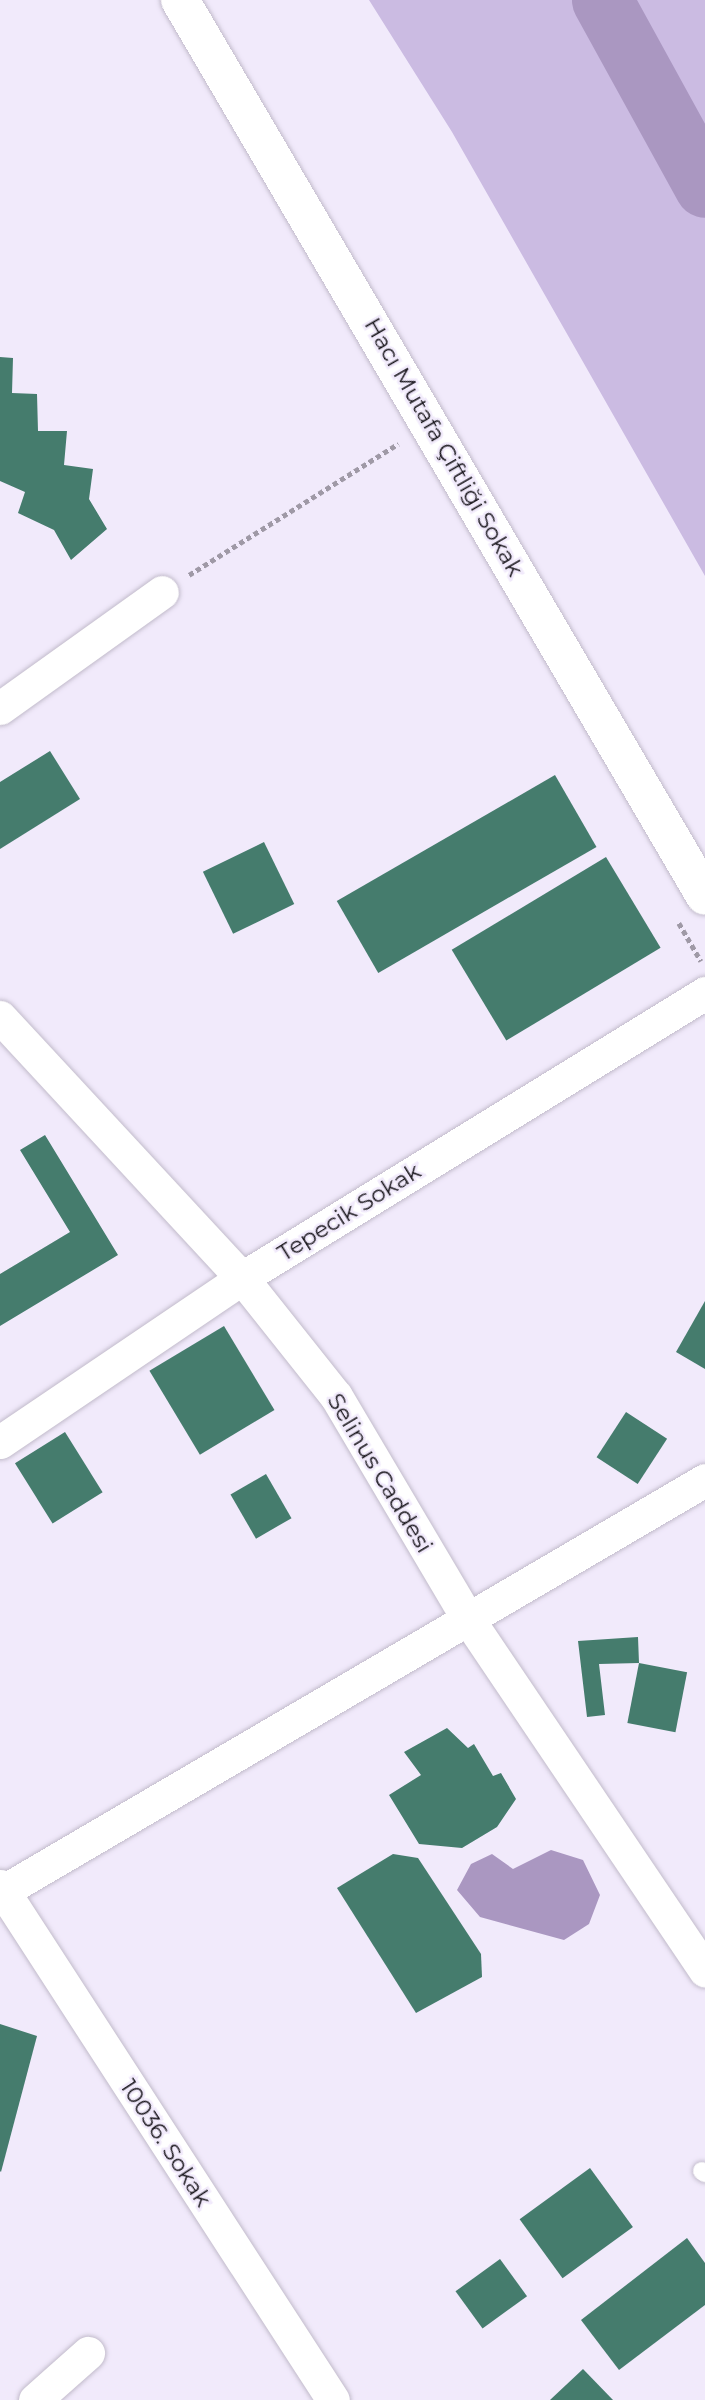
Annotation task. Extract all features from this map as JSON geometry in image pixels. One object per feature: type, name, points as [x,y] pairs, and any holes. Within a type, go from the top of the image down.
[{"type":"street","name":"Hacı Mutafa Çiftliği Sokak","points":[[180,0],[431,422],[705,896]]},
{"type":"street","points":[[0,708],[162,592]]},
{"type":"street","name":"Tepecik Sokak","points":[[0,1442],[242,1278],[705,993]]},
{"type":"street","name":"Selinus Caddesi","points":[[0,1017],[242,1278],[336,1396],[468,1619],[705,1971]]},
{"type":"street","points":[[1,1890],[705,1480]]},
{"type":"street","name":"10036. Sokak","points":[[1,1890],[333,2400]]},
{"type":"street","points":[[35,2400],[88,2353]]},
{"type":"path","points":[[162,592],[431,422]]},
{"type":"shaded area","points":[[369,0],[705,0],[705,576],[452,132]]},
{"type":"shaded area","points":[[551,1850],[583,1860],[600,1895],[589,1924],[564,1940],[480,1917],[457,1890],[471,1864],[492,1854],[513,1869]]},
{"type":"building","points":[[0,357],[13,358],[12,393],[37,394],[38,431],[67,431],[64,465],[93,469],[89,499],[107,529],[71,560],[54,530],[18,513],[25,492],[0,481]]},
{"type":"building","points":[[50,751],[80,799],[0,849],[0,782]]},
{"type":"building","points":[[555,775],[596,847],[378,973],[337,901]]},
{"type":"building","points":[[264,842],[294,904],[233,934],[203,872]]},
{"type":"building","points":[[606,857],[661,948],[506,1041],[452,950]]},
{"type":"building","points":[[45,1135],[118,1255],[0,1326],[0,1274],[70,1232],[20,1150]]},
{"type":"building","points":[[705,1301],[705,1369],[676,1352]]},
{"type":"building","points":[[224,1326],[274,1410],[200,1455],[149,1371]]},
{"type":"building","points":[[626,1412],[667,1439],[638,1484],[597,1457]]},
{"type":"building","points":[[65,1432],[103,1492],[53,1523],[15,1463]]},
{"type":"building","points":[[266,1474],[292,1518],[256,1539],[230,1494]]},
{"type":"building","points":[[638,1637],[639,1663],[599,1664],[605,1715],[587,1717],[578,1641]]},
{"type":"building","points":[[639,1663],[687,1672],[675,1732],[627,1723]]},
{"type":"building","points":[[447,1728],[468,1748],[474,1744],[493,1776],[501,1773],[516,1799],[497,1827],[462,1848],[419,1844],[389,1795],[421,1775],[404,1752]]},
{"type":"building","points":[[393,1854],[418,1858],[481,1954],[482,1977],[416,2013],[337,1888]]},
{"type":"building","points":[[0,2024],[37,2036],[1,2172],[0,2171]]},
{"type":"building","points":[[590,2168],[633,2227],[563,2278],[520,2219]]},
{"type":"building","points":[[687,2238],[705,2263],[705,2305],[619,2370],[581,2320]]},
{"type":"building","points":[[500,2259],[527,2296],[483,2329],[456,2291]]},
{"type":"building","points":[[583,2369],[613,2400],[550,2400]]},
{"type":"waterway","points":[[602,0],[705,187]]}]
